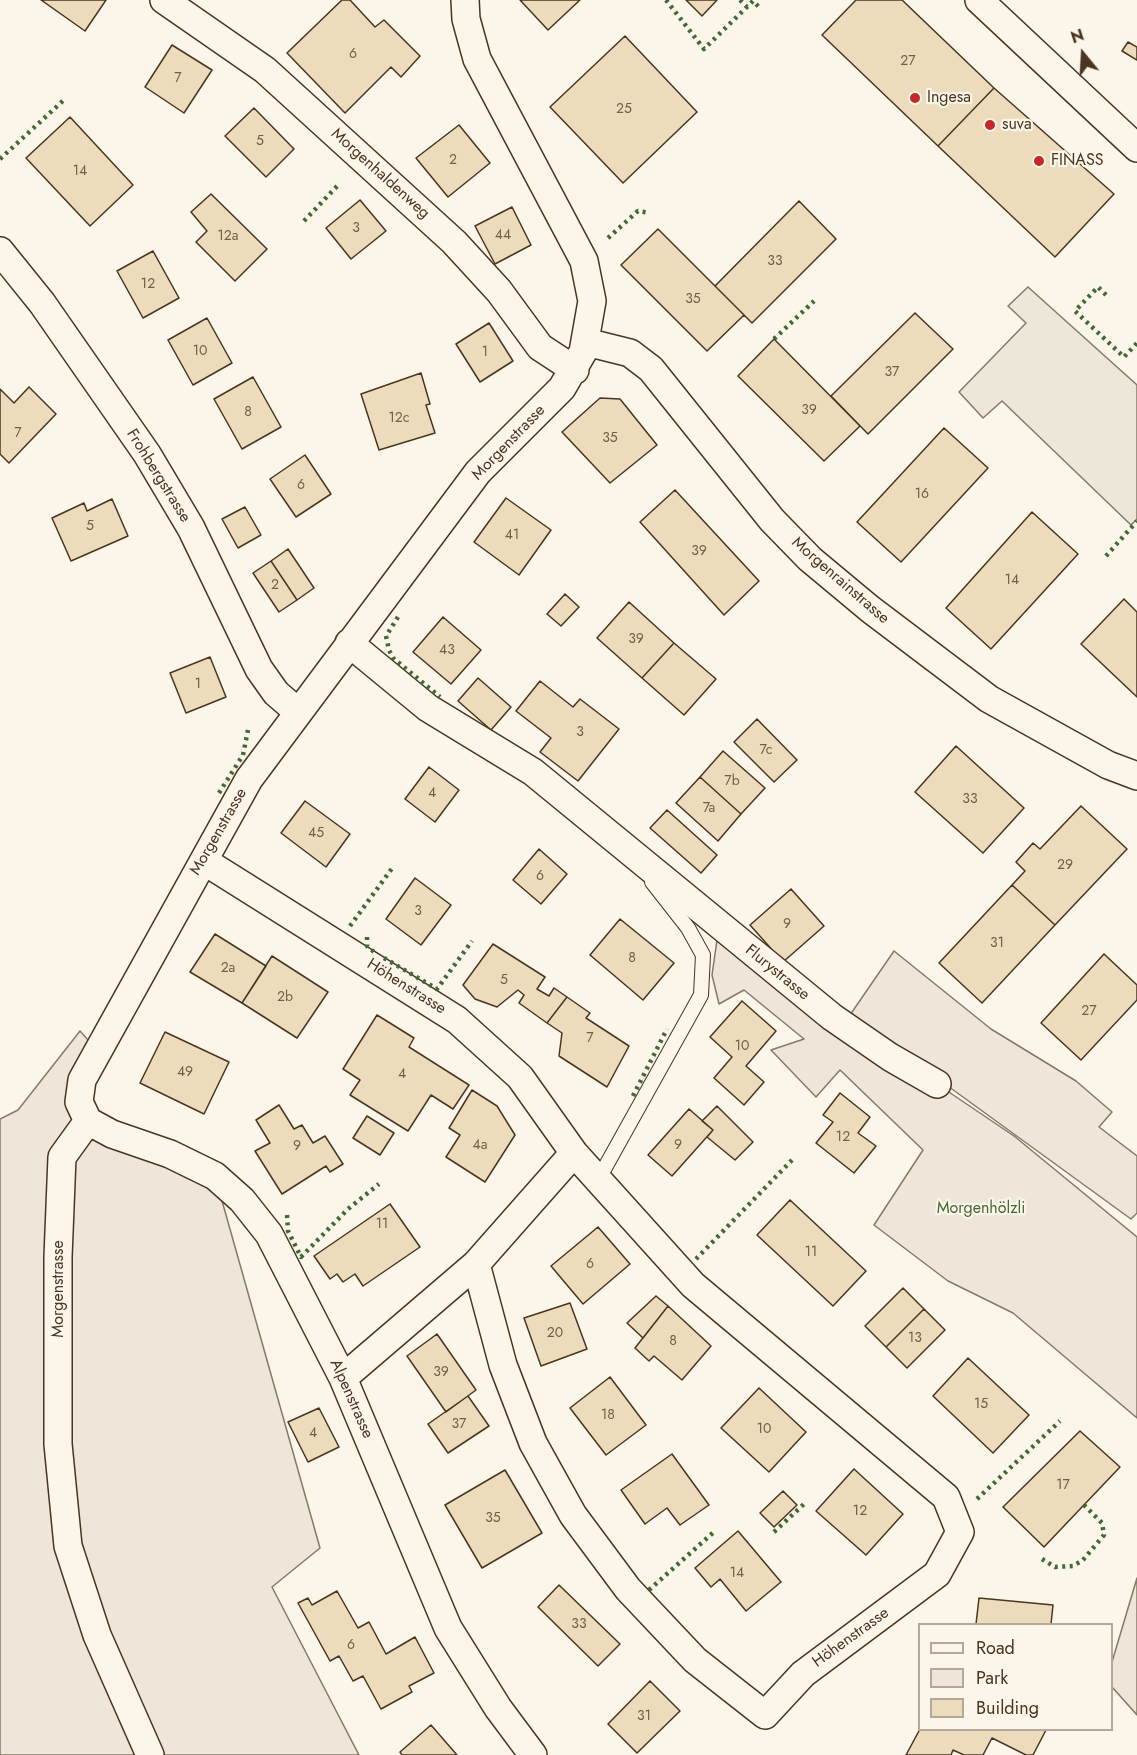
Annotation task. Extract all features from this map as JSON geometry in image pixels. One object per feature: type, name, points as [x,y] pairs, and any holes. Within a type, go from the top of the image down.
[{"type":"street","name":"Morgenhaldenweg","points":[[164,0],[265,70],[454,242],[483,272],[540,347],[575,370]]},
{"type":"street","name":"Morgenstrasse","points":[[150,1755],[97,1635],[68,1546],[58,1444],[58,1257],[62,1157],[88,1121],[79,1102],[82,1080],[249,779],[478,472],[562,388],[575,370],[586,342],[592,302],[584,261],[477,59],[466,19],[465,0]]},
{"type":"street","points":[[978,0],[1137,148]]},
{"type":"street","name":"Frohbergstrasse","points":[[0,251],[42,303],[147,454],[191,528],[259,669],[276,693],[298,712]]},
{"type":"street","name":"Morgenrainstrasse","points":[[586,342],[630,353],[651,369],[772,520],[810,559],[878,616],[988,699],[1108,765],[1137,776]]},
{"type":"street","name":"Flurystrasse","points":[[349,643],[428,708],[532,772],[832,1017],[890,1057],[937,1084]]},
{"type":"street","name":"Höhenstrasse","points":[[204,861],[457,1020],[520,1077],[574,1153],[693,1285],[946,1497],[960,1532],[938,1574],[803,1674],[765,1715],[688,1652],[628,1589],[573,1515],[533,1443],[504,1365],[476,1264]]},
{"type":"street","name":"Alpenstrasse","points":[[88,1121],[112,1134],[170,1154],[214,1176],[242,1200],[269,1234],[343,1378],[448,1628],[498,1708],[533,1755]]},
{"type":"street","points":[[343,1378],[476,1264],[574,1153]]},
{"type":"lane","name":"Flurystrasse","points":[[598,1180],[701,995],[703,955],[688,928],[626,849]]},
{"type":"green space","name":"Morgenhölzli","points":[[719,926],[937,1084],[1014,1136],[1137,1237],[1137,1418],[1013,1313],[948,1281],[874,1225],[923,1150],[840,1070],[816,1097],[771,1050],[804,1039],[744,990],[719,1004],[712,975]]},
{"type":"green space","points":[[894,951],[991,1029],[1076,1081],[1112,1112],[1099,1127],[1137,1156],[1137,1213],[1131,1219],[850,1015]]},
{"type":"green space","points":[[80,1031],[98,1051],[79,1102],[215,1176],[320,1548],[272,1587],[359,1755],[0,1755],[0,1119],[18,1110]]},
{"type":"green space","points":[[1137,1578],[1137,1715],[1113,1688],[1113,1659]]},
{"type":"shaded area","points":[[1028,287],[1137,385],[1137,519],[1131,525],[1002,401],[983,418],[959,392],[1026,323],[1008,306]]},
{"type":"building","points":[[41,0],[106,0],[85,31]]},
{"type":"building","points":[[342,0],[350,0],[375,27],[384,20],[420,56],[401,77],[391,67],[345,113],[287,53]]},
{"type":"building","points":[[520,0],[580,0],[548,30]]},
{"type":"building","points":[[686,0],[717,0],[702,16]]},
{"type":"building","points":[[856,0],[902,0],[994,88],[938,146],[822,35]]},
{"type":"building","points":[[625,36],[697,112],[623,183],[550,107]]},
{"type":"building","points":[[1128,42],[1137,47],[1137,60],[1122,51]]},
{"type":"building","points":[[172,45],[212,70],[184,113],[145,87]]},
{"type":"building","points":[[994,88],[1114,194],[1055,257],[938,146]]},
{"type":"building","points":[[254,108],[294,149],[266,177],[225,136]]},
{"type":"building","points":[[70,117],[133,185],[90,226],[26,158]]},
{"type":"building","points":[[459,125],[490,163],[448,197],[416,158]]},
{"type":"building","points":[[211,194],[267,249],[235,281],[196,242],[207,231],[191,212]]},
{"type":"building","points":[[360,200],[386,231],[351,259],[326,228]]},
{"type":"building","points":[[799,201],[836,239],[752,323],[715,286]]},
{"type":"building","points":[[512,207],[531,245],[495,264],[475,226]]},
{"type":"building","points":[[658,229],[744,315],[707,351],[621,265]]},
{"type":"building","points":[[153,251],[179,298],[143,318],[117,271]]},
{"type":"building","points":[[915,313],[953,349],[868,434],[831,396]]},
{"type":"building","points":[[207,318],[232,363],[193,385],[168,340]]},
{"type":"building","points":[[489,323],[513,361],[480,382],[456,344]]},
{"type":"building","points":[[774,339],[860,426],[824,461],[738,376]]},
{"type":"building","points":[[421,373],[430,404],[426,405],[435,433],[379,450],[361,394]]},
{"type":"building","points":[[253,377],[281,427],[242,449],[214,399]]},
{"type":"building","points":[[29,387],[56,414],[9,463],[0,454],[0,389],[14,403]]},
{"type":"building","points":[[600,398],[620,399],[657,445],[610,483],[562,432]]},
{"type":"building","points":[[944,428],[988,468],[901,562],[857,522]]},
{"type":"building","points":[[305,455],[331,494],[296,517],[270,479]]},
{"type":"building","points":[[675,490],[759,581],[724,615],[640,522]]},
{"type":"building","points":[[506,498],[551,530],[519,575],[474,542]]},
{"type":"building","points":[[112,499],[128,536],[71,561],[52,518],[84,503],[87,511]]},
{"type":"building","points":[[245,507],[261,535],[238,548],[222,519]]},
{"type":"building","points":[[1032,512],[1078,554],[991,649],[946,608]]},
{"type":"building","points":[[288,549],[314,588],[297,600],[271,561]]},
{"type":"building","points":[[271,561],[297,600],[279,612],[253,573]]},
{"type":"building","points":[[565,594],[579,607],[561,626],[547,614]]},
{"type":"building","points":[[1124,599],[1137,612],[1137,697],[1081,644]]},
{"type":"building","points":[[629,602],[674,643],[642,678],[597,638]]},
{"type":"building","points":[[443,617],[481,650],[451,684],[413,652]]},
{"type":"building","points":[[674,643],[716,679],[684,715],[642,678]]},
{"type":"building","points":[[210,657],[226,697],[186,713],[170,673]]},
{"type":"building","points":[[478,678],[511,707],[491,730],[458,701]]},
{"type":"building","points":[[540,681],[573,707],[580,699],[619,729],[578,781],[540,752],[551,738],[516,711]]},
{"type":"building","points":[[757,719],[797,760],[774,782],[734,742]]},
{"type":"building","points":[[956,746],[1024,808],[983,853],[915,792]]},
{"type":"building","points":[[723,751],[765,788],[741,814],[700,777]]},
{"type":"building","points":[[429,767],[459,790],[435,822],[405,799]]},
{"type":"building","points":[[700,777],[741,814],[718,841],[676,803]]},
{"type":"building","points":[[305,801],[350,834],[326,867],[281,833]]},
{"type":"building","points":[[1081,806],[1127,849],[1055,925],[1012,885],[1025,871],[1016,862],[1033,843],[1040,849]]},
{"type":"building","points":[[667,810],[717,855],[701,873],[650,828]]},
{"type":"building","points":[[539,849],[567,874],[541,904],[513,880]]},
{"type":"building","points":[[415,878],[451,905],[421,945],[386,919]]},
{"type":"building","points":[[1012,885],[1055,925],[982,1003],[939,963]]},
{"type":"building","points":[[791,889],[824,926],[783,962],[750,925]]},
{"type":"building","points":[[620,919],[674,963],[643,1000],[590,955]]},
{"type":"building","points":[[215,934],[266,966],[242,1003],[190,972]]},
{"type":"building","points":[[493,944],[545,977],[537,989],[549,996],[554,988],[567,997],[547,1023],[519,1003],[524,995],[518,990],[497,1007],[475,999],[463,985]]},
{"type":"building","points":[[1104,954],[1137,985],[1137,1000],[1081,1060],[1041,1023]]},
{"type":"building","points":[[272,956],[328,992],[297,1038],[242,1003]]},
{"type":"building","points":[[567,997],[590,1013],[586,1018],[629,1046],[607,1087],[559,1056],[562,1033],[547,1023]]},
{"type":"building","points":[[742,1001],[776,1031],[746,1066],[764,1082],[744,1105],[714,1078],[732,1057],[710,1037]]},
{"type":"building","points":[[377,1015],[414,1038],[409,1047],[469,1085],[453,1109],[431,1095],[408,1131],[350,1095],[360,1080],[343,1069]]},
{"type":"building","points":[[165,1032],[229,1062],[204,1114],[140,1083]]},
{"type":"building","points":[[472,1090],[497,1106],[515,1135],[485,1182],[446,1157],[460,1135],[449,1128]]},
{"type":"building","points":[[840,1093],[870,1117],[858,1133],[876,1146],[854,1173],[816,1143],[833,1122],[823,1115]]},
{"type":"building","points":[[279,1105],[294,1129],[302,1125],[313,1143],[325,1136],[343,1164],[330,1172],[326,1166],[282,1194],[255,1151],[270,1143],[256,1120]]},
{"type":"building","points":[[717,1106],[753,1142],[735,1160],[707,1137],[713,1130],[702,1121]]},
{"type":"building","points":[[689,1109],[713,1130],[672,1176],[648,1155]]},
{"type":"building","points":[[367,1116],[394,1133],[380,1155],[353,1138]]},
{"type":"building","points":[[790,1200],[866,1271],[833,1306],[757,1235]]},
{"type":"building","points":[[390,1204],[420,1247],[363,1286],[355,1274],[343,1282],[337,1274],[330,1279],[314,1256]]},
{"type":"building","points":[[598,1227],[630,1264],[583,1304],[551,1266]]},
{"type":"building","points":[[903,1288],[924,1309],[886,1347],[865,1326]]},
{"type":"building","points":[[656,1296],[668,1306],[643,1338],[627,1323]]},
{"type":"building","points":[[570,1303],[587,1349],[541,1366],[524,1318]]},
{"type":"building","points":[[668,1306],[711,1346],[682,1380],[654,1356],[649,1361],[635,1348]]},
{"type":"building","points":[[924,1309],[945,1330],[907,1368],[886,1347]]},
{"type":"building","points":[[437,1334],[476,1390],[446,1412],[407,1356]]},
{"type":"building","points":[[968,1358],[1029,1415],[993,1453],[933,1396]]},
{"type":"building","points":[[610,1377],[646,1425],[606,1455],[570,1408]]},
{"type":"building","points":[[759,1388],[806,1432],[769,1472],[721,1428]]},
{"type":"building","points":[[468,1396],[489,1426],[448,1453],[428,1424]]},
{"type":"building","points":[[319,1408],[339,1447],[308,1462],[288,1422]]},
{"type":"building","points":[[1080,1431],[1120,1467],[1044,1547],[1003,1507]]},
{"type":"building","points":[[672,1454],[709,1505],[680,1525],[667,1508],[645,1524],[621,1490]]},
{"type":"building","points":[[854,1469],[903,1514],[866,1555],[816,1511]]},
{"type":"building","points":[[505,1470],[542,1533],[482,1568],[445,1505]]},
{"type":"building","points":[[783,1491],[797,1505],[774,1527],[760,1513]]},
{"type":"building","points":[[738,1531],[781,1582],[746,1611],[720,1579],[711,1587],[695,1568]]},
{"type":"building","points":[[559,1585],[620,1644],[598,1666],[538,1607]]},
{"type":"building","points":[[337,1591],[358,1628],[369,1622],[386,1654],[415,1637],[434,1673],[409,1686],[412,1692],[381,1709],[363,1676],[353,1681],[339,1656],[330,1661],[298,1603],[308,1598],[312,1605]]},
{"type":"building","points":[[979,1598],[1053,1605],[1051,1623],[976,1623]]},
{"type":"building","points":[[650,1681],[680,1711],[637,1753],[608,1724]]},
{"type":"building","points":[[431,1725],[457,1755],[402,1755],[400,1752]]},
{"type":"building","points":[[919,1731],[1045,1731],[1033,1755],[1026,1755],[992,1738],[983,1755],[964,1755],[953,1750],[951,1755],[906,1755]]},
{"type":"hedge","points":[[666,0],[704,49],[753,1],[759,7]]},
{"type":"hedge","points":[[740,0],[747,7]]},
{"type":"hedge","points":[[0,159],[66,98]]},
{"type":"hedge","points":[[304,221],[340,183]]},
{"type":"hedge","points":[[608,238],[638,211],[650,213]]},
{"type":"hedge","points":[[1106,295],[1098,287],[1075,311],[1124,357],[1137,343]]},
{"type":"hedge","points":[[774,339],[814,301]]},
{"type":"hedge","points":[[1106,556],[1137,521]]},
{"type":"hedge","points":[[398,617],[386,636],[393,658],[440,697]]},
{"type":"hedge","points":[[219,793],[243,755],[248,730]]},
{"type":"hedge","points":[[350,926],[393,867]]},
{"type":"hedge","points":[[367,937],[367,946],[374,952]]},
{"type":"hedge","points":[[384,958],[437,989],[472,941]]},
{"type":"hedge","points":[[633,1096],[667,1029]]},
{"type":"hedge","points":[[696,1259],[792,1160]]},
{"type":"hedge","points":[[287,1215],[288,1231],[301,1257],[348,1209],[379,1184]]},
{"type":"hedge","points":[[977,1499],[1060,1421]]},
{"type":"hedge","points":[[774,1532],[804,1504]]},
{"type":"hedge","points":[[1042,1559],[1055,1567],[1073,1566],[1083,1560],[1104,1535],[1102,1523],[1084,1505]]},
{"type":"hedge","points":[[649,1590],[716,1530]]},
{"type":"place","name":"Ingesa","points":[[915,98]]},
{"type":"place","name":"suva","points":[[990,125]]},
{"type":"place","name":"FINASS","points":[[1039,161]]}]
